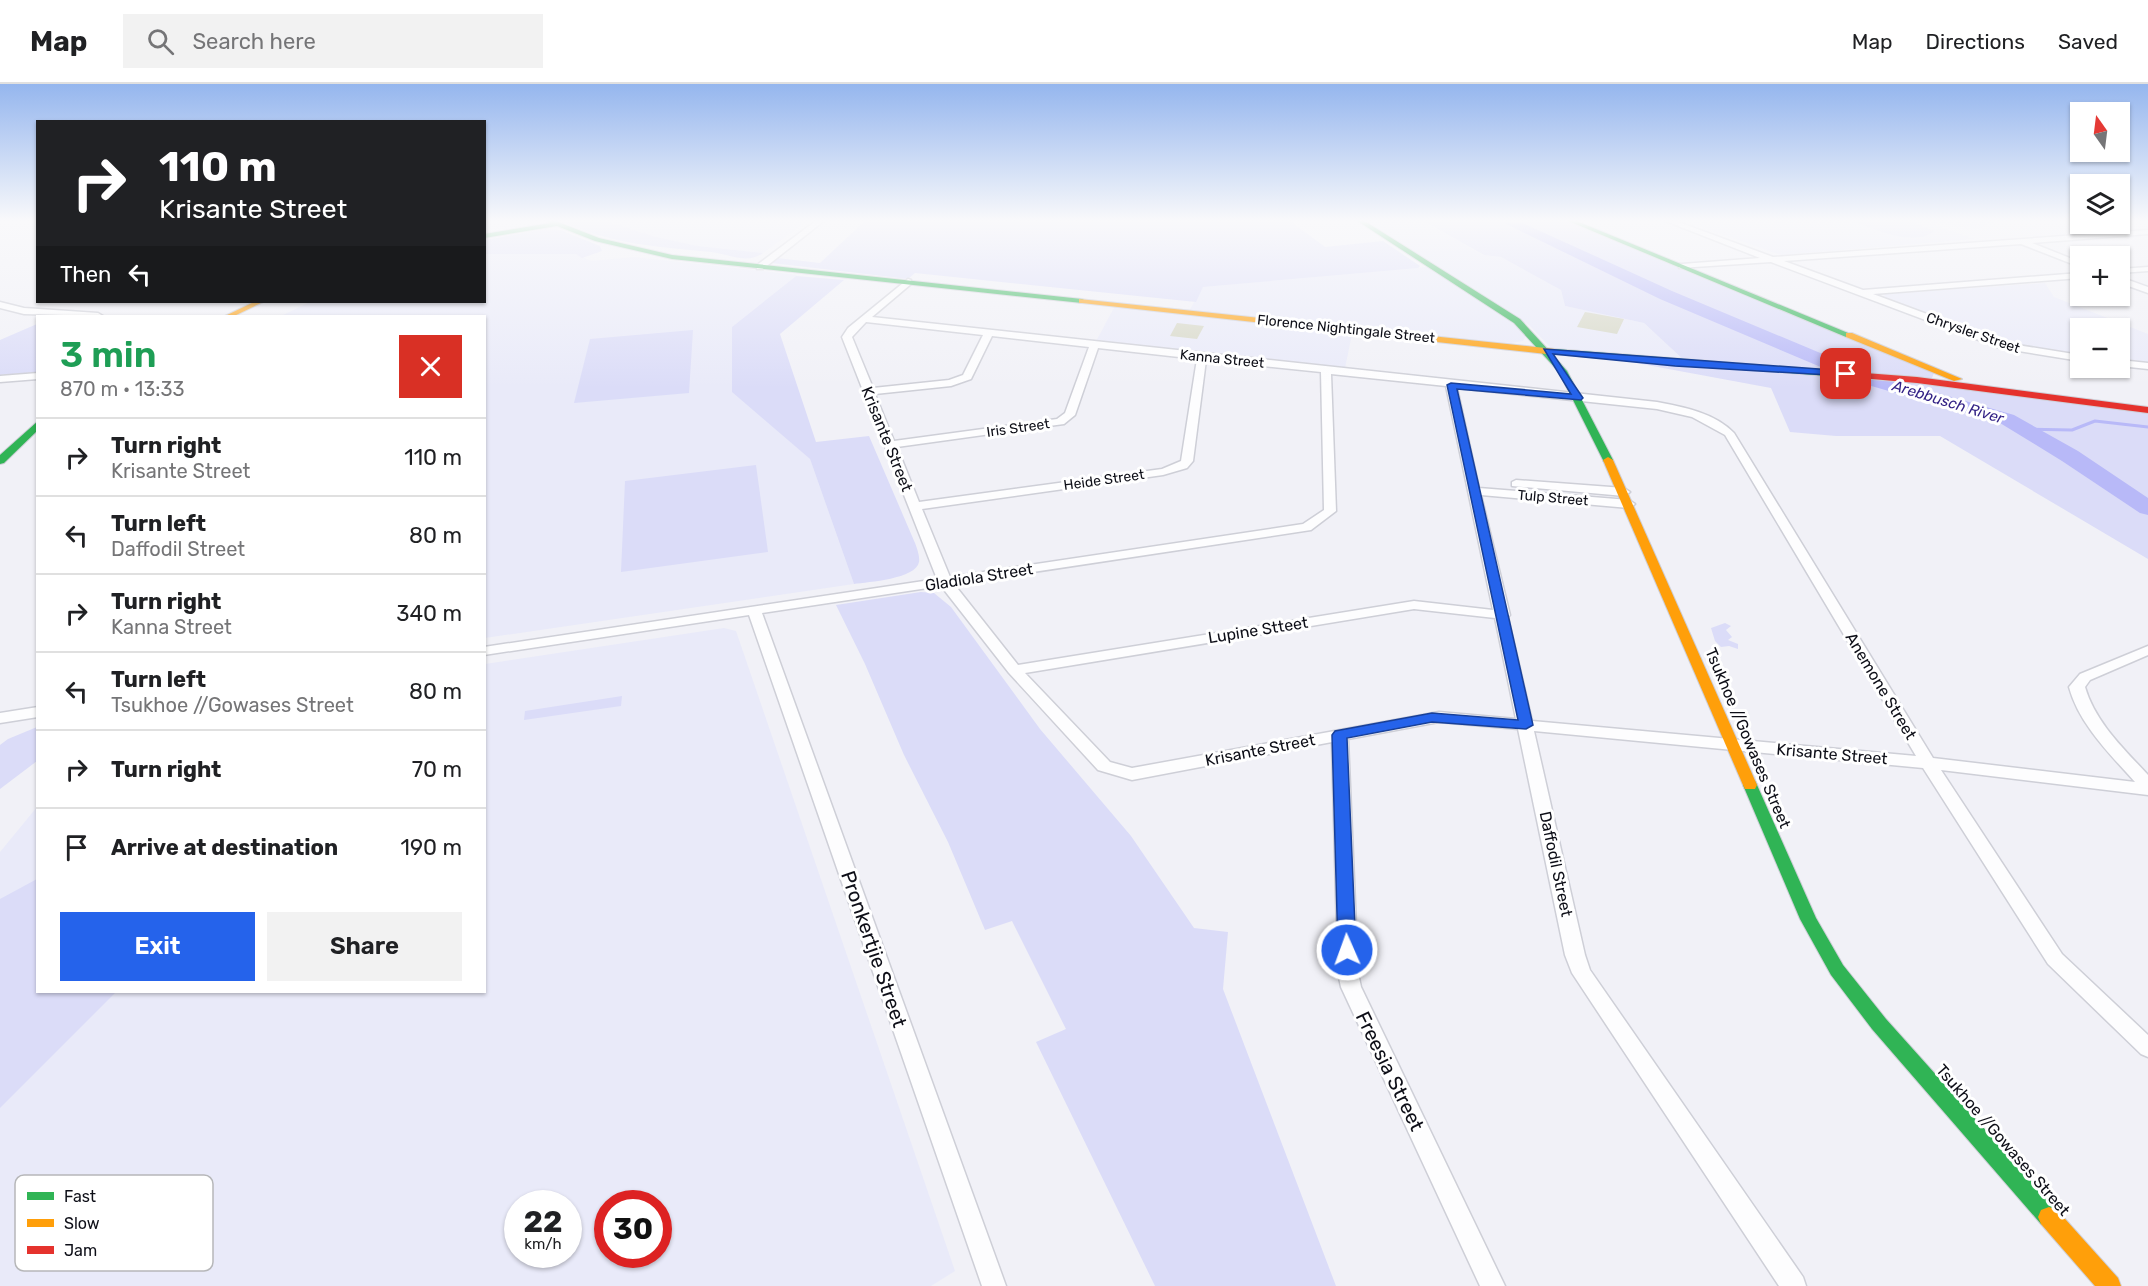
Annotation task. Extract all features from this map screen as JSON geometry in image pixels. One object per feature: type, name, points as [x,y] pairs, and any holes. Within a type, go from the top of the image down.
[{"type":"street","name":"Florence Nightingale Street","points":[[850,276],[1547,351],[1675,363],[1889,377],[2148,410]]},
{"type":"street","name":"Tsukhoe //Gowases Street","points":[[1447,276],[1517,321],[1547,351],[1578,398],[1627,498],[1808,919],[1837,970],[1879,1024],[2110,1286]]},
{"type":"street","points":[[1706,276],[1969,386]]},
{"type":"street","name":"Chrysler Street","points":[[1816,276],[2003,346],[2070,356]]},
{"type":"street","points":[[1860,293],[2067,276]]},
{"type":"street","name":"Krisante Street","points":[[908,282],[851,330],[847,337],[945,582],[1014,670],[1104,766],[1118,772],[1132,774],[1432,717],[1928,763],[2148,788]]},
{"type":"street","points":[[2130,284],[2148,290]]},
{"type":"street","points":[[231,315],[258,303]]},
{"type":"street","points":[[0,304],[24,311],[83,315]]},
{"type":"street","name":"Kanna Street","points":[[866,319],[1578,398]]},
{"type":"street","points":[[868,392],[951,383],[967,377],[989,333]]},
{"type":"street","name":"Iris Street","points":[[890,445],[1060,422],[1070,415],[1094,345]]},
{"type":"street","name":"Heide Street","points":[[914,506],[1163,472],[1183,466],[1187,461],[1203,357]]},
{"type":"street","points":[[2130,364],[2148,366]]},
{"type":"street","points":[[1917,380],[1932,378],[1929,368]]},
{"type":"street","name":"Gladiola Street","points":[[486,651],[1292,531],[1316,523],[1329,511],[1326,371]]},
{"type":"street","points":[[0,379],[36,376]]},
{"type":"street","name":"Daffodil Street","points":[[1451,385],[1475,486],[1575,955],[1582,973],[1794,1286]]},
{"type":"street","name":"Anemone Street","points":[[1578,398],[1698,413],[1729,433],[1928,763],[2055,959],[2148,1048]]},
{"type":"street","points":[[0,461],[36,426]]},
{"type":"street","name":"Tulp Street","points":[[1475,486],[1627,498]]},
{"type":"street","name":"Lupine Stteet","points":[[1014,670],[1414,605],[1503,615]]},
{"type":"street","name":"Pronkertjie Street","points":[[756,612],[994,1286]]},
{"type":"street","points":[[2148,650],[2085,677],[2077,687],[2078,697],[2107,738],[2148,788]]},
{"type":"street","points":[[0,718],[36,712]]},
{"type":"street","name":"Freesia Street","points":[[1340,735],[1348,973],[1351,987],[1493,1286]]},
{"type":"shaded area","points":[[486,276],[796,276],[732,327],[778,431],[810,459],[854,584],[486,638],[486,315],[283,315],[308,303],[486,303]]},
{"type":"shaded area","points":[[796,276],[844,280],[780,334],[816,442],[869,436],[915,543],[919,558],[916,568],[901,576],[854,584],[810,459],[732,392],[732,327]]},
{"type":"shaded area","points":[[883,276],[911,276],[908,279]]},
{"type":"shaded area","points":[[945,276],[1326,276],[1203,287],[1196,302]]},
{"type":"shaded area","points":[[1325,276],[1441,276],[1507,318],[1526,336],[1523,341],[1511,343],[1353,329],[1344,373],[1094,345],[1116,304],[1189,311],[1203,287]]},
{"type":"shaded area","points":[[1452,276],[1536,276],[1561,290],[1565,306],[1644,323],[1688,364],[1551,348],[1530,326]]},
{"type":"shaded area","points":[[1536,276],[1707,276],[1925,365],[1934,373],[1932,378],[1926,379],[2148,410],[2148,559],[1940,436],[1836,436],[1790,432],[1771,388],[1593,355],[1687,363],[1644,323],[1565,306],[1561,290]]},
{"type":"shaded area","points":[[2045,283],[2054,297],[2070,303],[2070,306],[2077,306],[2107,318],[2070,318],[2070,353],[2014,346],[1884,298],[1885,294]]},
{"type":"shaded area","points":[[36,324],[36,372],[0,375],[0,340]]},
{"type":"shaded area","points":[[2130,327],[2148,334],[2148,362],[2130,359]]},
{"type":"shaded area","points":[[693,330],[689,393],[574,403],[590,339]]},
{"type":"shaded area","points":[[756,465],[768,552],[621,572],[625,481]]},
{"type":"shaded area","points":[[921,592],[934,593],[951,607],[1040,729],[1131,836],[1194,928],[1228,932],[1223,989],[1336,1286],[1155,1286],[1036,1042],[1066,1029],[1012,921],[985,930],[948,842],[904,755],[865,664],[836,605]]},
{"type":"shaded area","points":[[1725,623],[1731,626],[1726,630],[1732,637],[1728,640],[1738,644],[1738,649],[1729,646],[1721,647],[1715,641],[1711,628]]},
{"type":"shaded area","points":[[724,628],[736,631],[955,1271],[931,1286],[0,1286],[0,852],[36,808],[36,993],[486,993],[486,664]]},
{"type":"shaded area","points":[[622,696],[621,706],[524,720],[525,711]]},
{"type":"shaded area","points":[[36,727],[36,762],[0,789],[0,745],[8,739]]},
{"type":"shaded area","points":[[36,880],[36,993],[115,993],[0,1108],[0,899]]},
{"type":"building","points":[[1585,312],[1624,319],[1617,334],[1577,327]]},
{"type":"building","points":[[1177,323],[1204,326],[1197,339],[1170,336]]},
{"type":"waterway","name":"Arebbusch River","points":[[1625,276],[1861,377],[2007,419],[2070,456],[2148,508]]},
{"type":"waterway","points":[[2025,429],[2072,430],[2095,421],[2148,427]]},
{"type":"traffic: fast","points":[[850,276],[1082,301]]},
{"type":"traffic: fast","points":[[1447,276],[1517,321],[1563,371],[1608,460]]},
{"type":"traffic: fast","points":[[1706,276],[1849,335]]},
{"type":"traffic: fast","points":[[1555,352],[1852,375]]},
{"type":"traffic: fast","points":[[0,461],[36,426]]},
{"type":"traffic: fast","points":[[1750,785],[1808,919],[1837,970],[1879,1024],[2049,1217]]},
{"type":"traffic: slow","points":[[1082,301],[1555,352]]},
{"type":"traffic: slow","points":[[231,315],[257,303]]},
{"type":"traffic: slow","points":[[1849,335],[1957,379]]},
{"type":"traffic: slow","points":[[1608,460],[1750,785]]},
{"type":"traffic: slow","points":[[2049,1217],[2110,1286]]},
{"type":"traffic: jam","points":[[1852,375],[1917,380],[2148,410]]},
{"type":"route","points":[[1347,950],[1340,735],[1432,717],[1526,725],[1451,385],[1578,398],[1563,371],[1547,351],[1675,363],[1846,374]]}]
